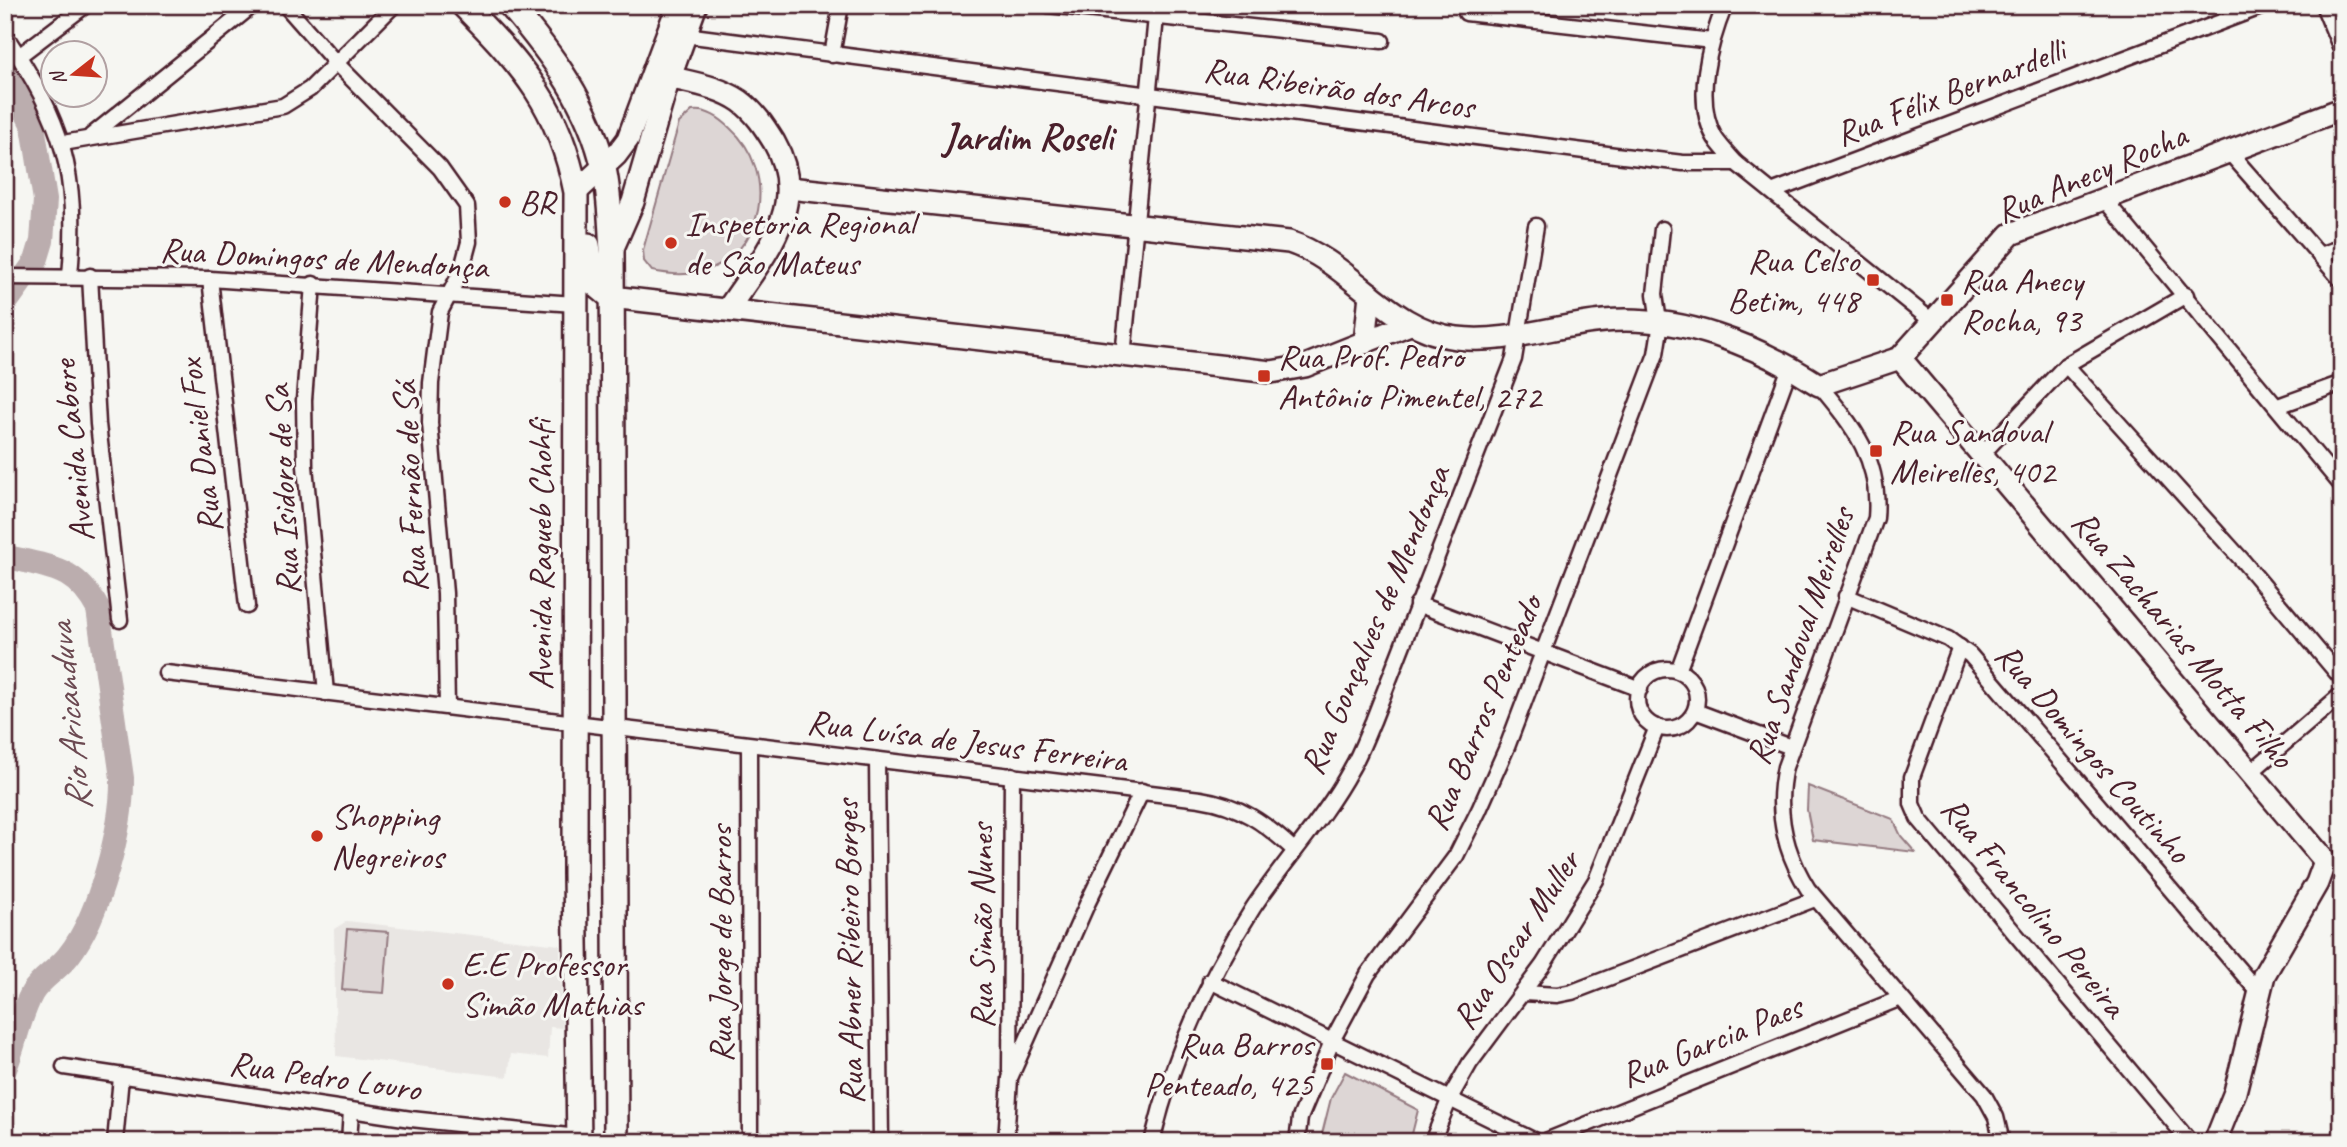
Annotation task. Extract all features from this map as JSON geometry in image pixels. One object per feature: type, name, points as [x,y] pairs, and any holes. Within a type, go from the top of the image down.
[{"type":"main road","name":"Avenida Ragueb Chohfi","points":[[463,5],[513,56],[551,112],[570,164],[576,195],[575,725],[579,1139]]},
{"type":"main road","name":"Avenida Ragueb Chohfi","points":[[510,5],[550,52],[586,117],[604,167],[612,250],[616,1142]]},
{"type":"main road","points":[[576,195],[586,219],[594,283],[611,297]]},
{"type":"street","points":[[19,56],[86,5]]},
{"type":"street","points":[[89,138],[253,5]]},
{"type":"street","name":"Rua Fernão de Sá","points":[[285,5],[336,63],[440,168],[464,200],[470,224],[469,242],[461,272],[440,312],[432,372],[430,423],[445,593],[447,707]]},
{"type":"street","points":[[63,143],[283,106],[298,99],[394,5]]},
{"type":"street","points":[[576,195],[628,139],[669,80],[678,5]]},
{"type":"street","points":[[612,250],[634,202],[669,80],[696,5]]},
{"type":"street","points":[[832,55],[841,5]]},
{"type":"street","points":[[1048,5],[1382,41]]},
{"type":"street","points":[[1725,5],[1712,41],[1706,110],[1716,138],[1736,163],[1933,321]]},
{"type":"street","name":"Rua Félix Bernardelli","points":[[1774,191],[2266,5]]},
{"type":"street","points":[[2323,5],[2342,51]]},
{"type":"street","points":[[1466,13],[1612,27],[1712,41]]},
{"type":"street","points":[[1123,356],[1156,18]]},
{"type":"street","points":[[5,35],[19,56],[63,143],[74,207],[70,276]]},
{"type":"street","name":"Rua Ribeirão dos Arcos","points":[[685,35],[1150,92],[1615,155],[1683,163],[1736,163]]},
{"type":"street","points":[[669,80],[711,88],[739,101],[761,120],[782,156],[789,188],[787,209],[779,228],[729,309]]},
{"type":"street","name":"Rua Anecy Rocha","points":[[1819,385],[1900,358],[1997,246],[2011,234],[2342,108]]},
{"type":"street","points":[[2229,152],[2342,281]]},
{"type":"street","points":[[789,188],[1289,242],[1327,259],[1410,324],[1457,339],[1519,335],[1605,321],[1660,322],[1696,328],[1790,367],[1819,385]]},
{"type":"street","points":[[2104,199],[2342,486]]},
{"type":"street","name":"Rua Gonçalves de Mendonça","points":[[1152,1142],[1180,1053],[1210,981],[1254,906],[1352,768],[1514,359],[1536,226]]},
{"type":"street","name":"Rua Barros Penteado","points":[[1297,1142],[1300,1118],[1332,1039],[1368,974],[1456,856],[1507,747],[1656,354],[1660,322],[1655,294],[1662,229]]},
{"type":"street","points":[[2319,255],[2342,247]]},
{"type":"street","name":"Avenida Cabore","points":[[90,276],[97,412],[120,620]]},
{"type":"street","name":"Rua Domingos de Mendonça","points":[[5,277],[209,279],[575,304]]},
{"type":"street","name":"Rua Daniel Fox","points":[[209,279],[247,606]]},
{"type":"street","name":"Rua Isidoro de Sa","points":[[313,284],[304,400],[305,466],[326,693]]},
{"type":"street","points":[[1365,343],[1370,294]]},
{"type":"street","points":[[1983,453],[2066,365],[2186,295]]},
{"type":"street","points":[[611,297],[1271,372],[1305,366],[1410,324]]},
{"type":"street","name":"Rua Zacharias Motta Filho","points":[[1900,358],[2325,861],[2317,883],[2273,956],[2260,994],[2235,1092],[2215,1142]]},
{"type":"street","points":[[2066,365],[2242,561],[2342,679]]},
{"type":"street","points":[[1678,671],[1790,367]]},
{"type":"street","points":[[2278,406],[2342,383]]},
{"type":"street","name":"Rua Sandoval Meirelles","points":[[1819,385],[1845,417],[1869,456],[1878,493],[1876,518],[1791,747],[1779,792],[1782,827],[1797,872],[1815,899],[1984,1095],[1996,1117],[2002,1142]]},
{"type":"street","name":"Rua Domingos Coutinho","points":[[1846,596],[1960,647],[2010,701],[2260,994]]},
{"type":"street","points":[[1417,604],[1542,654],[1640,689]]},
{"type":"street","name":"Rua Francolino Pereira","points":[[1960,647],[1912,777],[1912,804],[1918,818],[2190,1142]]},
{"type":"street","points":[[1678,671],[1689,679],[1696,691],[1695,711],[1679,727],[1657,727],[1640,712],[1640,689],[1655,672],[1678,671]]},
{"type":"street","name":"Rua Luísa de Jesus Ferreira","points":[[166,673],[575,725],[1142,791],[1010,1078],[1006,1142]]},
{"type":"street","points":[[2251,772],[2342,694]]},
{"type":"street","points":[[1695,711],[1791,747]]},
{"type":"street","name":"Rua Oscar Muller","points":[[1432,1142],[1450,1098],[1497,1024],[1524,993],[1596,880],[1657,727]]},
{"type":"street","name":"Rua Jorge de Barros","points":[[749,746],[750,1142]]},
{"type":"street","name":"Rua Abner Ribeiro Borges","points":[[877,761],[881,1142]]},
{"type":"street","name":"Rua Simão Nunes","points":[[1010,1078],[1012,775]]},
{"type":"street","points":[[1142,791],[1234,807],[1266,824],[1294,850]]},
{"type":"street","points":[[1524,993],[1558,995],[1572,992],[1815,899]]},
{"type":"street","points":[[1210,981],[1540,1142]]},
{"type":"street","name":"Rua Garcia Paes","points":[[1540,1142],[1901,998]]},
{"type":"street","name":"Rua Pedro Louro","points":[[64,1067],[351,1111],[579,1139]]},
{"type":"street","points":[[115,1142],[121,1077]]},
{"type":"street","points":[[349,1142],[351,1111]]},
{"type":"shaded area","points":[[692,111],[702,111],[717,118],[730,128],[745,146],[755,166],[759,188],[758,210],[752,230],[740,248],[722,263],[688,274],[652,271],[644,261],[643,250],[679,123]]},
{"type":"shaded area","points":[[1808,786],[1893,819],[1901,836],[1915,852],[1813,840],[1807,810]]},
{"type":"shaded area","name":"E.E Professor Simão Mathias","points":[[347,921],[560,945],[562,1028],[550,1027],[548,1058],[511,1054],[508,1077],[336,1056],[334,929]]},
{"type":"shaded area","points":[[347,929],[389,932],[384,993],[342,990]]},
{"type":"shaded area","points":[[1345,1072],[1418,1110],[1410,1142],[1320,1142],[1331,1098]]},
{"type":"waterway","name":"Rio Aricanduva","points":[[5,69],[33,126],[45,200],[42,241],[36,261],[5,304]]},
{"type":"waterway","name":"Rio Aricanduva","points":[[5,556],[47,566],[70,576],[80,584],[98,609],[122,778],[114,845],[90,918],[69,955],[32,993],[5,1069]]},
{"type":"place","name":"BR","points":[[505,202]]},
{"type":"place","name":"Inspetoria Regional de São Mateus","points":[[671,243]]},
{"type":"place","name":"Rua Celso Betim, 448","points":[[1873,280]]},
{"type":"place","name":"Rua Anecy Rocha, 93","points":[[1947,300]]},
{"type":"place","name":"Rua Prof. Pedro Antônio Pimentel, 272","points":[[1264,376]]},
{"type":"place","name":"Rua Sandoval Meirelles, 402","points":[[1876,451]]},
{"type":"place","name":"Shopping Negreiros","points":[[317,836]]},
{"type":"place","name":"E.E Professor Simão Mathias","points":[[448,984]]},
{"type":"place","name":"Rua Barros Penteado, 425","points":[[1327,1064]]},
{"type":"district","name":"Jardim Roseli","points":[[1028,137]]}]
